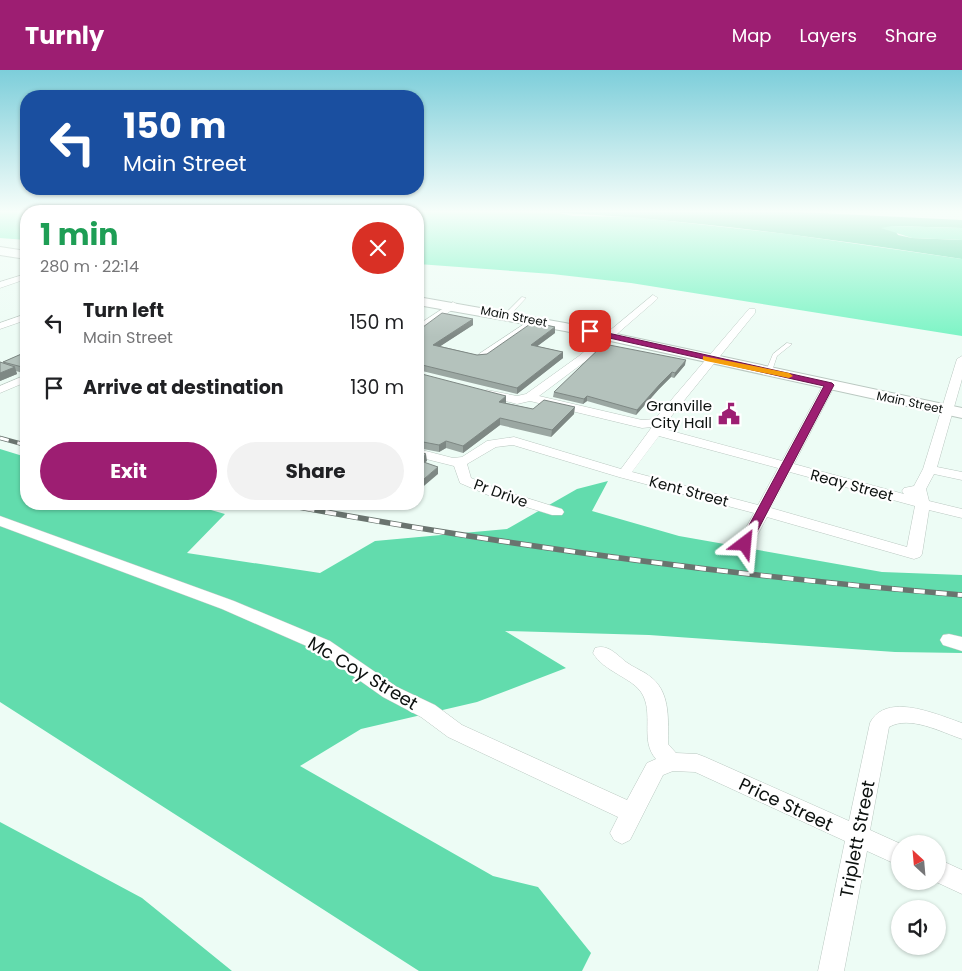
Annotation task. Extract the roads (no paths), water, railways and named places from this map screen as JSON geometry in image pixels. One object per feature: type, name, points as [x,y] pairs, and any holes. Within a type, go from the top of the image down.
[{"type":"main road","name":"Main Street","points":[[424,302],[453,305],[608,335],[962,413]]},
{"type":"street","points":[[0,284],[20,278]]},
{"type":"street","points":[[530,397],[583,358],[653,298]]},
{"type":"street","points":[[424,326],[453,305]]},
{"type":"street","points":[[624,474],[710,359],[752,311]]},
{"type":"street","points":[[0,326],[20,319]]},
{"type":"street","points":[[483,356],[535,320]]},
{"type":"street","points":[[891,495],[918,489],[930,470],[962,358]]},
{"type":"street","points":[[0,390],[20,381]]},
{"type":"street","points":[[745,544],[829,385]]},
{"type":"street","name":"Reay Street","points":[[472,389],[517,400],[530,397],[658,427],[786,467],[962,514]]},
{"type":"street","name":"Kent Street","points":[[459,461],[466,460],[492,444],[514,441],[624,474],[764,511],[914,554],[924,504]]},
{"type":"street","points":[[424,456],[441,460],[459,461]]},
{"type":"street","name":"Pr Drive","points":[[459,461],[464,480],[492,492],[557,512]]},
{"type":"street","points":[[930,470],[962,476]]},
{"type":"street","points":[[918,489],[924,504]]},
{"type":"street","name":"Mc Coy Street","points":[[0,521],[228,605],[324,646],[383,687],[428,711],[455,731],[632,813]]},
{"type":"street","points":[[602,653],[622,669],[645,683],[650,690],[658,707],[658,747],[671,762],[655,769],[622,833]]},
{"type":"street","name":"Triplett Street","points":[[831,971],[880,723],[894,715],[912,715],[962,731]]},
{"type":"street","name":"Price Street","points":[[671,762],[697,763],[891,851]]},
{"type":"street","points":[[946,875],[962,882]]},
{"type":"lane","points":[[507,315],[524,298]]},
{"type":"lane","points":[[770,371],[775,355],[789,344]]},
{"type":"railway","points":[[0,438],[20,443]]},
{"type":"railway","points":[[316,510],[451,533],[621,558],[791,579],[962,595]]},
{"type":"place","name":"Granville City Hall","points":[[729,414]]}]
